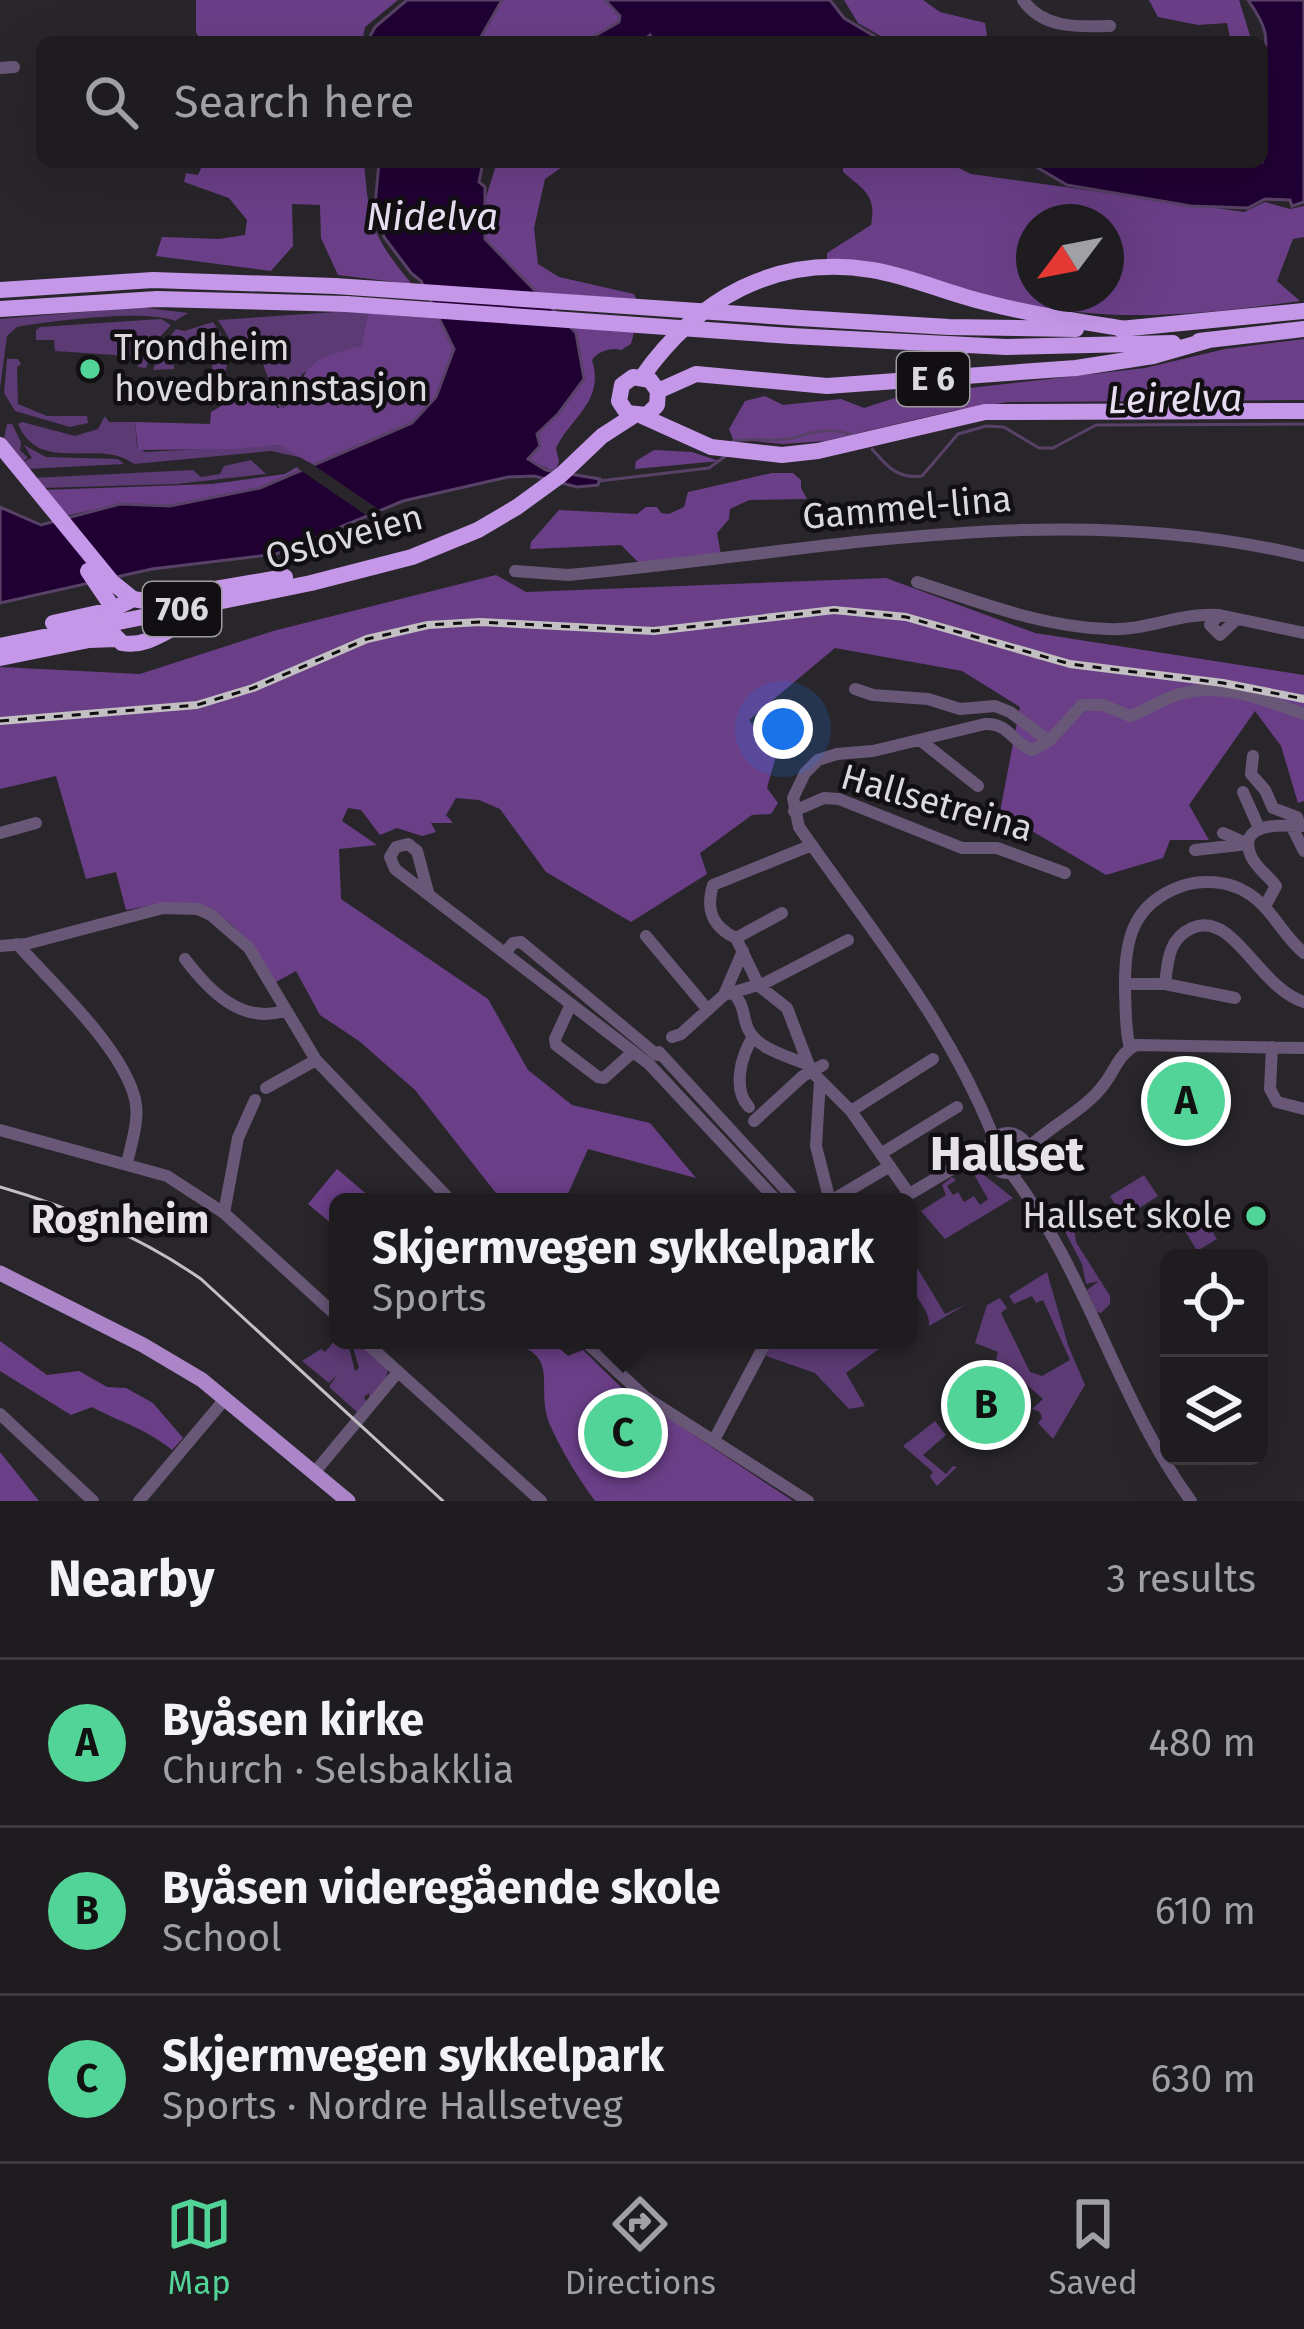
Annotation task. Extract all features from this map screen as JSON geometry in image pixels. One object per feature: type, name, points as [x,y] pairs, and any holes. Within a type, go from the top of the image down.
[{"type":"highway","name":"E 6","points":[[642,377],[669,340],[715,302],[760,279],[822,267],[871,270],[1023,313],[1126,329]]},
{"type":"highway","name":"E 6","points":[[0,290],[152,280],[335,286],[1006,330],[1126,329],[1304,311]]},
{"type":"highway","name":"E 6","points":[[0,309],[158,299],[346,304],[1006,347],[1209,340],[1304,329]]},
{"type":"highway","name":"E 6","points":[[648,407],[696,374],[826,386],[1076,368],[1153,356],[1209,340]]},
{"type":"highway","name":"706","points":[[619,400],[625,382],[642,377]]},
{"type":"highway","points":[[642,377],[654,383],[648,407]]},
{"type":"highway","points":[[619,400],[625,411],[648,407],[684,436],[746,454],[803,454],[957,417],[1008,411],[1304,411]]},
{"type":"highway","name":"Osloveien","points":[[602,436],[619,400]]},
{"type":"highway","name":"Osloveien","points":[[0,646],[363,571],[435,548],[501,517],[546,487],[602,436],[648,407]]},
{"type":"highway","name":"706","points":[[3,455],[112,582],[161,608],[165,625]]},
{"type":"highway","name":"706","points":[[3,455],[100,585],[112,609],[113,635]]},
{"type":"highway","name":"706","points":[[0,634],[142,600],[309,572],[363,571]]},
{"type":"highway","name":"706","points":[[0,658],[113,635],[128,645],[141,644],[165,625],[314,593],[363,571]]},
{"type":"main road","points":[[0,1273],[202,1380],[348,1501]]},
{"type":"street","points":[[1023,0],[1032,12],[1069,27],[1110,26]]},
{"type":"street","name":"Gammel-lina","points":[[515,571],[568,575],[916,534],[1036,527],[1231,541],[1304,556]]},
{"type":"street","points":[[917,582],[1058,625],[1130,629],[1198,614],[1304,633]]},
{"type":"street","points":[[855,689],[928,699],[960,709],[995,706],[1049,741]]},
{"type":"street","points":[[1016,1170],[998,1170],[986,1112],[926,1003],[812,845],[794,812],[799,783],[818,760],[997,723],[1032,750],[1049,741],[1082,704],[1103,705],[1130,716],[1192,691],[1213,689],[1304,715]]},
{"type":"street","points":[[920,740],[978,785]]},
{"type":"street","points":[[1253,756],[1251,773],[1273,808],[1297,817],[1304,851]]},
{"type":"street","points":[[1243,792],[1258,828]]},
{"type":"street","name":"Hallsetreina","points":[[794,812],[824,798],[839,799],[962,848],[997,848],[1065,873]]},
{"type":"street","points":[[0,832],[36,823]]},
{"type":"street","points":[[1265,907],[1276,886],[1251,857],[1248,844],[1258,828],[1269,824],[1298,826]]},
{"type":"street","points":[[1223,833],[1248,844]]},
{"type":"street","points":[[1195,850],[1248,844]]},
{"type":"street","points":[[812,845],[711,887],[715,926],[740,945],[756,987],[787,1009],[816,1070],[886,1159],[900,1193]]},
{"type":"street","points":[[1130,1048],[1125,950],[1132,923],[1168,891],[1193,882],[1245,891],[1304,953]]},
{"type":"street","points":[[428,892],[672,1086],[770,1193]]},
{"type":"street","points":[[0,946],[163,908],[198,909],[224,922],[249,948],[316,1060],[443,1193]]},
{"type":"street","points":[[729,994],[740,945],[782,914]]},
{"type":"street","points":[[1166,984],[1169,951],[1178,938],[1204,925],[1218,926],[1269,982],[1304,1002]]},
{"type":"street","points":[[646,936],[708,1010]]},
{"type":"street","points":[[672,1036],[729,994],[756,987],[848,940]]},
{"type":"street","points":[[505,953],[513,943],[521,942],[658,1054],[789,1193]]},
{"type":"street","points":[[17,944],[108,1050],[135,1097],[137,1117],[127,1163]]},
{"type":"street","points":[[185,959],[209,986],[249,1016],[284,1011]]},
{"type":"street","points":[[1125,984],[1166,984],[1235,998]]},
{"type":"street","points":[[744,1006],[756,987]]},
{"type":"street","points":[[729,994],[744,1006],[753,1037],[816,1070]]},
{"type":"street","points":[[571,1004],[563,1015],[556,1045],[604,1078],[633,1052]]},
{"type":"street","points":[[753,1037],[740,1084],[742,1100],[752,1114],[816,1070]]},
{"type":"street","points":[[910,1193],[994,1145],[1024,1143],[1099,1091],[1130,1048],[1146,1043],[1304,1048]]},
{"type":"street","points":[[1272,1047],[1270,1089],[1276,1102],[1304,1109]]},
{"type":"street","points":[[851,1111],[933,1059]]},
{"type":"street","points":[[266,1088],[316,1060]]},
{"type":"street","points":[[816,1070],[816,1146],[827,1193]]},
{"type":"street","points":[[224,1213],[238,1138],[255,1100]]},
{"type":"street","points":[[841,1193],[957,1107]]},
{"type":"street","points":[[0,1130],[167,1176],[224,1213],[329,1309]]},
{"type":"street","points":[[1024,1143],[1016,1170],[1149,1437],[1191,1501]]},
{"type":"street","points":[[373,1349],[541,1501]]},
{"type":"street","points":[[593,1349],[625,1382],[808,1501]]},
{"type":"street","points":[[714,1441],[762,1349]]},
{"type":"street","points":[[314,1473],[398,1372]]},
{"type":"street","points":[[139,1501],[225,1399]]},
{"type":"street","points":[[0,1414],[93,1501]]},
{"type":"shaded area","points":[[196,0],[398,0],[365,27],[363,36],[198,36]]},
{"type":"shaded area","points":[[502,0],[605,0],[620,16],[619,22],[594,36],[481,36]]},
{"type":"shaded area","points":[[844,0],[923,0],[940,12],[985,23],[987,36],[881,36],[858,23]]},
{"type":"shaded area","points":[[1149,0],[1239,0],[1250,36],[1230,36],[1227,23],[1198,25],[1158,17]]},
{"type":"shaded area","points":[[201,168],[365,168],[375,228],[412,284],[338,275],[321,238],[320,205],[292,204],[293,246],[271,271],[156,256],[162,237],[245,235],[247,220],[229,198],[184,182],[186,173],[198,175]]},
{"type":"shaded area","points":[[495,168],[561,168],[545,179],[534,228],[538,264],[559,277],[634,294],[636,299],[533,292],[485,239],[482,210]]},
{"type":"shaded area","points":[[843,168],[958,168],[971,174],[1244,212],[1265,202],[1290,209],[1304,206],[1304,237],[1293,239],[1277,281],[1300,301],[1191,313],[1080,312],[1124,312],[1124,204],[1016,204],[1016,303],[899,270],[827,259],[827,253],[871,225],[870,200]]},
{"type":"shaded area","points":[[139,307],[188,313],[175,321],[121,316],[17,327],[7,336],[0,388],[0,319]]},
{"type":"shaded area","points":[[368,313],[361,346],[302,374],[288,404],[280,410],[258,351],[247,343],[235,348],[218,320]]},
{"type":"shaded area","points":[[368,313],[442,319],[454,349],[436,397],[412,423],[315,466],[280,445],[138,450],[135,422],[210,424],[211,412],[238,396],[250,379],[268,379],[277,408],[284,408],[319,360],[361,346]]},
{"type":"shaded area","points":[[161,319],[171,325],[157,340],[146,368],[138,367],[130,356],[55,351],[54,340],[36,340],[40,327]]},
{"type":"shaded area","points":[[213,322],[230,348],[228,386],[240,387],[222,404],[205,406],[212,404],[212,353],[174,352],[174,369],[153,370],[161,347],[176,329]]},
{"type":"shaded area","points":[[570,328],[634,332],[631,344],[601,352],[592,360],[594,387],[556,448],[555,472],[528,459],[540,446],[537,435],[584,379]]},
{"type":"shaded area","points":[[1304,339],[1304,400],[1008,402],[825,441],[783,444],[733,439],[729,429],[745,401],[765,396],[783,405],[841,399],[864,408],[901,396],[1145,368],[1225,349]]},
{"type":"shaded area","points":[[7,359],[18,359],[21,364],[17,367],[18,404],[47,416],[87,416],[88,423],[70,427],[15,411],[4,393]]},
{"type":"shaded area","points":[[105,416],[109,422],[135,422],[137,447],[145,452],[280,445],[303,458],[271,451],[134,464],[104,454],[40,448],[18,424],[75,436],[98,429]]},
{"type":"shaded area","points":[[7,424],[12,424],[20,450],[28,458],[22,462],[32,458],[24,445],[46,457],[118,459],[124,464],[26,469],[4,439]]},
{"type":"shaded area","points":[[654,450],[692,452],[719,461],[635,469],[636,461]]},
{"type":"shaded area","points":[[251,460],[266,474],[177,484],[41,488],[33,478],[193,470],[201,477]]},
{"type":"shaded area","points":[[297,467],[303,472],[214,500],[170,506],[120,504],[65,516],[43,490],[212,484],[285,474]]},
{"type":"shaded area","points":[[772,473],[793,473],[801,480],[807,499],[749,500],[730,509],[729,519],[717,533],[721,555],[641,565],[621,545],[530,549],[559,510],[637,514],[646,507],[657,507],[669,514],[684,507],[688,492]]},
{"type":"shaded area","points":[[496,575],[526,592],[886,578],[1035,633],[1304,675],[1304,801],[1298,803],[1281,746],[1255,711],[1189,805],[1209,840],[1170,840],[1163,858],[1106,875],[1000,812],[1020,707],[962,671],[835,648],[749,720],[776,756],[767,788],[778,803],[771,814],[752,815],[700,853],[707,874],[631,922],[546,872],[500,809],[479,800],[456,798],[446,815],[453,823],[431,823],[436,832],[422,836],[397,828],[380,835],[361,810],[348,808],[342,821],[377,845],[339,849],[341,899],[488,999],[528,1070],[572,1105],[650,1123],[696,1178],[588,1149],[568,1193],[496,1193],[415,1090],[359,1041],[320,1015],[296,971],[274,983],[246,940],[216,914],[178,904],[126,910],[116,872],[86,879],[56,776],[0,789],[0,667],[140,674],[273,631]]},
{"type":"shaded area","points":[[975,1168],[1013,1198],[945,1239],[921,1211],[946,1195],[942,1185],[952,1177],[956,1180],[947,1186],[964,1202],[974,1196],[980,1205],[988,1199],[972,1171],[960,1175]]},
{"type":"shaded area","points":[[337,1169],[365,1193],[329,1193],[329,1222],[308,1204]]},
{"type":"shaded area","points":[[1144,1175],[1158,1196],[1124,1218],[1110,1196]]},
{"type":"shaded area","points":[[1195,1203],[1217,1239],[1196,1249],[1176,1215]]},
{"type":"shaded area","points":[[1073,1218],[1076,1242],[1110,1296],[1110,1304],[1101,1313],[1087,1290],[1099,1281],[1086,1284],[1082,1264],[1061,1224]]},
{"type":"shaded area","points":[[917,1270],[945,1314],[967,1304],[929,1326],[917,1296]]},
{"type":"shaded area","points":[[1047,1272],[1085,1385],[1053,1439],[1038,1423],[1040,1412],[1032,1409],[1043,1399],[1019,1378],[1013,1382],[996,1359],[998,1352],[975,1343],[987,1305],[1000,1298],[1007,1308],[1001,1313],[1030,1372],[1042,1376],[1070,1360],[1043,1300],[1036,1303],[1032,1296],[1014,1304],[1009,1296]]},
{"type":"shaded area","points":[[0,1341],[47,1375],[79,1371],[107,1387],[126,1388],[153,1403],[183,1438],[172,1450],[92,1407],[71,1415],[0,1371]]},
{"type":"shaded area","points":[[329,1347],[349,1349],[355,1371],[359,1368],[354,1349],[368,1349],[388,1367],[386,1380],[369,1400],[369,1393],[364,1397],[367,1403],[358,1413],[329,1387],[337,1375],[329,1383],[302,1361],[321,1349],[325,1352]]},
{"type":"shaded area","points":[[527,1349],[560,1349],[568,1356],[583,1350],[621,1387],[793,1501],[595,1501],[551,1427],[544,1373],[534,1353]]},
{"type":"shaded area","points":[[769,1349],[879,1349],[846,1373],[865,1406],[849,1409],[815,1373],[766,1356]]},
{"type":"shaded area","points":[[935,1421],[946,1435],[923,1455],[946,1474],[957,1467],[937,1486],[930,1477],[933,1472],[903,1446]]},
{"type":"shaded area","points":[[0,1452],[39,1501],[0,1501]]},
{"type":"water","points":[[407,0],[502,0],[481,36],[370,36]]},
{"type":"water","points":[[605,0],[830,0],[844,18],[874,36],[594,36],[619,22],[620,16]]},
{"type":"water","points":[[1248,0],[1304,0],[1304,202],[1292,206],[1290,200],[1265,199],[1248,208],[1191,206],[1067,185],[1038,168],[1268,168],[1268,36]]},
{"type":"water","name":"Nidelva","points":[[378,168],[482,168],[485,239],[576,333],[584,379],[537,434],[540,446],[528,459],[546,470],[600,479],[598,485],[577,487],[534,476],[508,477],[403,501],[276,554],[152,569],[0,603],[0,507],[41,525],[120,504],[170,506],[260,488],[412,423],[436,397],[454,349],[421,281],[384,237],[375,206]]},
{"type":"pier","points":[[309,462],[384,513],[372,519],[297,468]]},
{"type":"waterway","name":"Leirelva","points":[[872,449],[899,474],[922,476],[958,434],[986,426],[1004,427],[1039,448],[1053,448],[1096,425],[1304,424]]},
{"type":"waterway","name":"Leirelva","points":[[733,441],[784,439],[820,431],[852,435]]},
{"type":"waterway","name":"Leirelva","points":[[599,481],[709,468],[727,455]]},
{"type":"tram line","points":[[0,1187],[105,1225],[201,1279],[443,1501]]},
{"type":"railway","points":[[0,721],[197,705],[253,688],[367,639],[428,625],[480,622],[654,631],[834,610],[906,617],[1070,664],[1223,683],[1304,699]]},
{"type":"place","name":"Trondheim hovedbrannstasjon","points":[[90,369]]},
{"type":"place","name":"Byåsen kirke","points":[[1186,1101]]},
{"type":"place","name":"Hallset skole","points":[[1256,1216]]},
{"type":"place","name":"Byåsen videregående skole","points":[[986,1405]]},
{"type":"place","name":"Skjermvegen sykkelpark","points":[[623,1433]]},
{"type":"district","name":"Hallset","points":[[1007,1154]]},
{"type":"district","name":"Rognheim","points":[[120,1220]]}]
